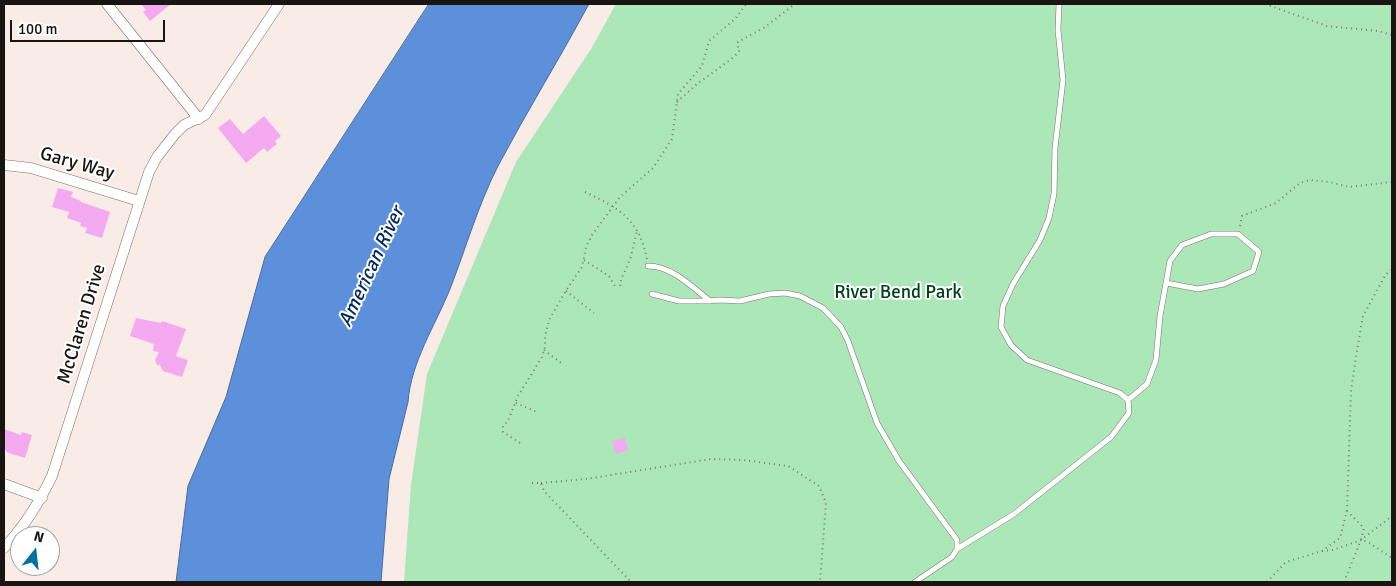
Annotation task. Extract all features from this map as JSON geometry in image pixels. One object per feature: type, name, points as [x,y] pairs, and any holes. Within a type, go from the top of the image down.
[{"type":"street","points":[[107,4],[199,119]]},
{"type":"street","name":"McClaren Drive","points":[[4,548],[24,526],[42,498],[57,461],[149,172],[156,157],[167,142],[184,125],[205,115],[279,4]]},
{"type":"street","name":"Gary Way","points":[[4,165],[31,168],[140,201]]},
{"type":"street","points":[[4,484],[42,498]]},
{"type":"lane","points":[[915,582],[952,557],[957,549],[1014,514],[1111,437],[1129,413],[1128,400],[1120,393],[1026,360],[1011,345],[1001,327],[1003,306],[1012,284],[1040,240],[1049,218],[1054,194],[1055,148],[1063,80],[1058,30],[1059,4]]},
{"type":"lane","points":[[1128,400],[1147,384],[1156,360],[1160,316],[1166,283],[1170,261],[1182,244],[1210,234],[1238,234],[1259,252],[1252,271],[1224,284],[1198,289],[1166,283]]},
{"type":"lane","points":[[648,266],[658,266],[667,270],[711,301]]},
{"type":"lane","points":[[652,294],[680,301],[740,301],[769,294],[785,294],[810,300],[831,315],[841,327],[848,340],[884,436],[899,461],[955,535],[957,549]]},
{"type":"path","points":[[520,443],[503,432],[503,426],[508,421],[518,396],[542,357],[546,328],[552,313],[582,267],[586,247],[592,235],[620,198],[653,168],[672,139],[678,94],[702,66],[708,41],[735,18],[746,4]]},
{"type":"path","points":[[676,102],[734,57],[740,50],[737,45],[738,42],[765,27],[795,4]]},
{"type":"path","points":[[1265,4],[1326,26],[1378,31],[1392,35]]},
{"type":"path","points":[[1238,234],[1242,216],[1276,204],[1300,183],[1310,180],[1349,187],[1392,182]]},
{"type":"path","points":[[585,192],[614,206],[627,216],[645,250],[648,266]]},
{"type":"path","points":[[620,286],[631,257],[637,232]]},
{"type":"path","points":[[584,260],[610,276],[616,288]]},
{"type":"path","points":[[1322,551],[1340,538],[1347,510],[1351,391],[1363,316],[1386,274],[1392,270]]},
{"type":"path","points":[[566,291],[594,313]]},
{"type":"path","points":[[544,350],[564,365]]},
{"type":"path","points":[[516,402],[537,412]]},
{"type":"path","points":[[532,483],[586,479],[711,460],[743,460],[788,466],[819,486],[826,502],[820,582]]},
{"type":"path","points":[[541,482],[544,491],[631,582]]},
{"type":"path","points":[[1344,582],[1364,528],[1347,510]]},
{"type":"path","points":[[1267,582],[1286,562],[1322,551],[1333,550],[1361,540],[1392,516]]},
{"type":"path","points":[[1361,540],[1368,542],[1392,558]]},
{"type":"green space","name":"River Bend Park","points":[[616,4],[1392,4],[1392,582],[404,582],[411,485],[427,374],[516,162],[591,49]]},
{"type":"water","name":"American River","points":[[429,4],[589,4],[498,166],[478,211],[450,289],[424,344],[410,387],[389,479],[381,582],[176,582],[188,486],[226,397],[265,257]]},
{"type":"building","points":[[141,4],[171,4],[150,21],[143,12],[146,10]]},
{"type":"building","points":[[264,116],[281,136],[275,141],[277,144],[267,152],[264,148],[246,163],[218,128],[230,119],[243,134]]},
{"type":"building","points":[[58,188],[73,192],[71,197],[81,202],[110,212],[102,238],[85,233],[87,228],[80,226],[81,223],[67,218],[69,212],[52,207]]},
{"type":"building","points":[[136,318],[161,323],[162,321],[186,329],[176,356],[188,360],[182,377],[163,371],[160,365],[157,365],[155,360],[159,352],[153,351],[154,344],[130,336]]},
{"type":"building","points":[[4,429],[21,435],[22,432],[32,435],[25,458],[4,450]]},
{"type":"building","points":[[625,438],[628,450],[616,454],[612,441]]}]
